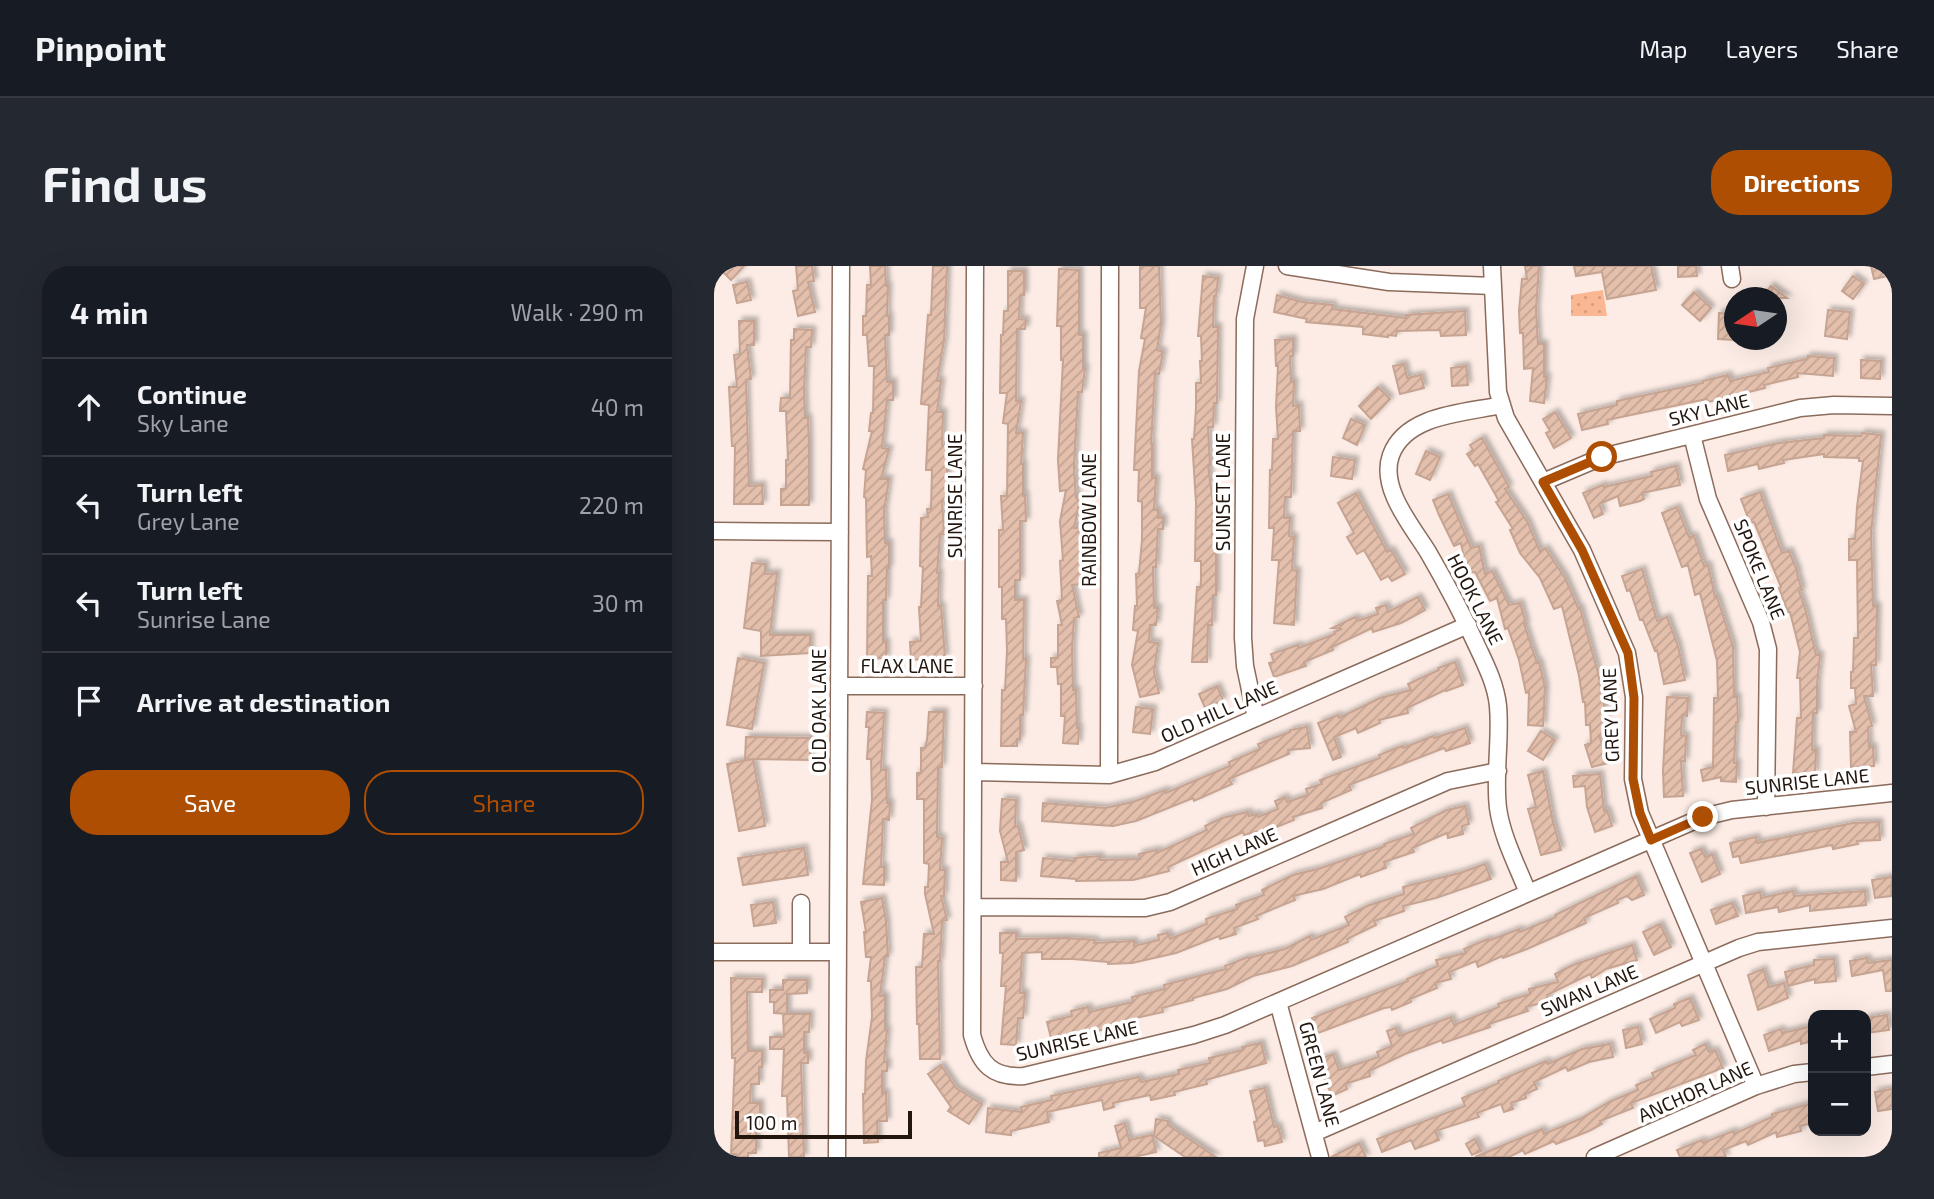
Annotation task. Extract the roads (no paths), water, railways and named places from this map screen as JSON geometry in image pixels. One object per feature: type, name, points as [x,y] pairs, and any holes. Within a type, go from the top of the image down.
[{"type":"street","name":"OLD OAK LANE","points":[[837,1157],[841,266]]},
{"type":"street","name":"SUNRISE LANE","points":[[975,266],[972,1035],[982,1060],[991,1070],[1002,1075],[1024,1076],[1194,1035],[1224,1025],[1703,817],[1732,810],[1892,793]]},
{"type":"street","name":"RAINBOW LANE","points":[[1108,775],[1110,266]]},
{"type":"street","name":"SUNSET LANE","points":[[1255,266],[1245,319],[1243,638],[1245,666],[1256,718]]},
{"type":"street","points":[[1287,266],[1388,282],[1493,286]]},
{"type":"street","name":"GREY LANE","points":[[1492,266],[1498,392],[1506,418],[1582,550],[1628,653],[1634,698],[1633,779],[1640,813],[1706,962],[1756,1086]]},
{"type":"street","name":"HOOK LANE","points":[[1502,405],[1414,426],[1398,441],[1388,464],[1396,498],[1451,590],[1490,674],[1498,705],[1498,805],[1503,831],[1528,893]]},
{"type":"street","name":"SKY LANE","points":[[1543,482],[1602,457],[1800,408],[1835,405],[1892,406]]},
{"type":"street","name":"SPOKE LANE","points":[[1692,435],[1708,499],[1761,622],[1768,649],[1766,807]]},
{"type":"street","points":[[714,531],[840,532]]},
{"type":"street","name":"OLD HILL LANE","points":[[974,772],[1108,775],[1155,762],[1468,625]]},
{"type":"street","name":"FLAX LANE","points":[[839,686],[974,687]]},
{"type":"street","name":"HIGH LANE","points":[[973,907],[1138,908],[1170,902],[1448,781],[1498,771]]},
{"type":"street","points":[[801,903],[801,952]]},
{"type":"street","name":"SWAN LANE","points":[[1314,1133],[1739,948],[1758,942],[1892,928]]},
{"type":"street","points":[[714,951],[838,952]]},
{"type":"street","name":"GREEN LANE","points":[[1278,1002],[1320,1157]]},
{"type":"street","points":[[1871,1066],[1892,1064]]},
{"type":"street","name":"ANCHOR LANE","points":[[1595,1157],[1756,1086],[1808,1073]]}]
